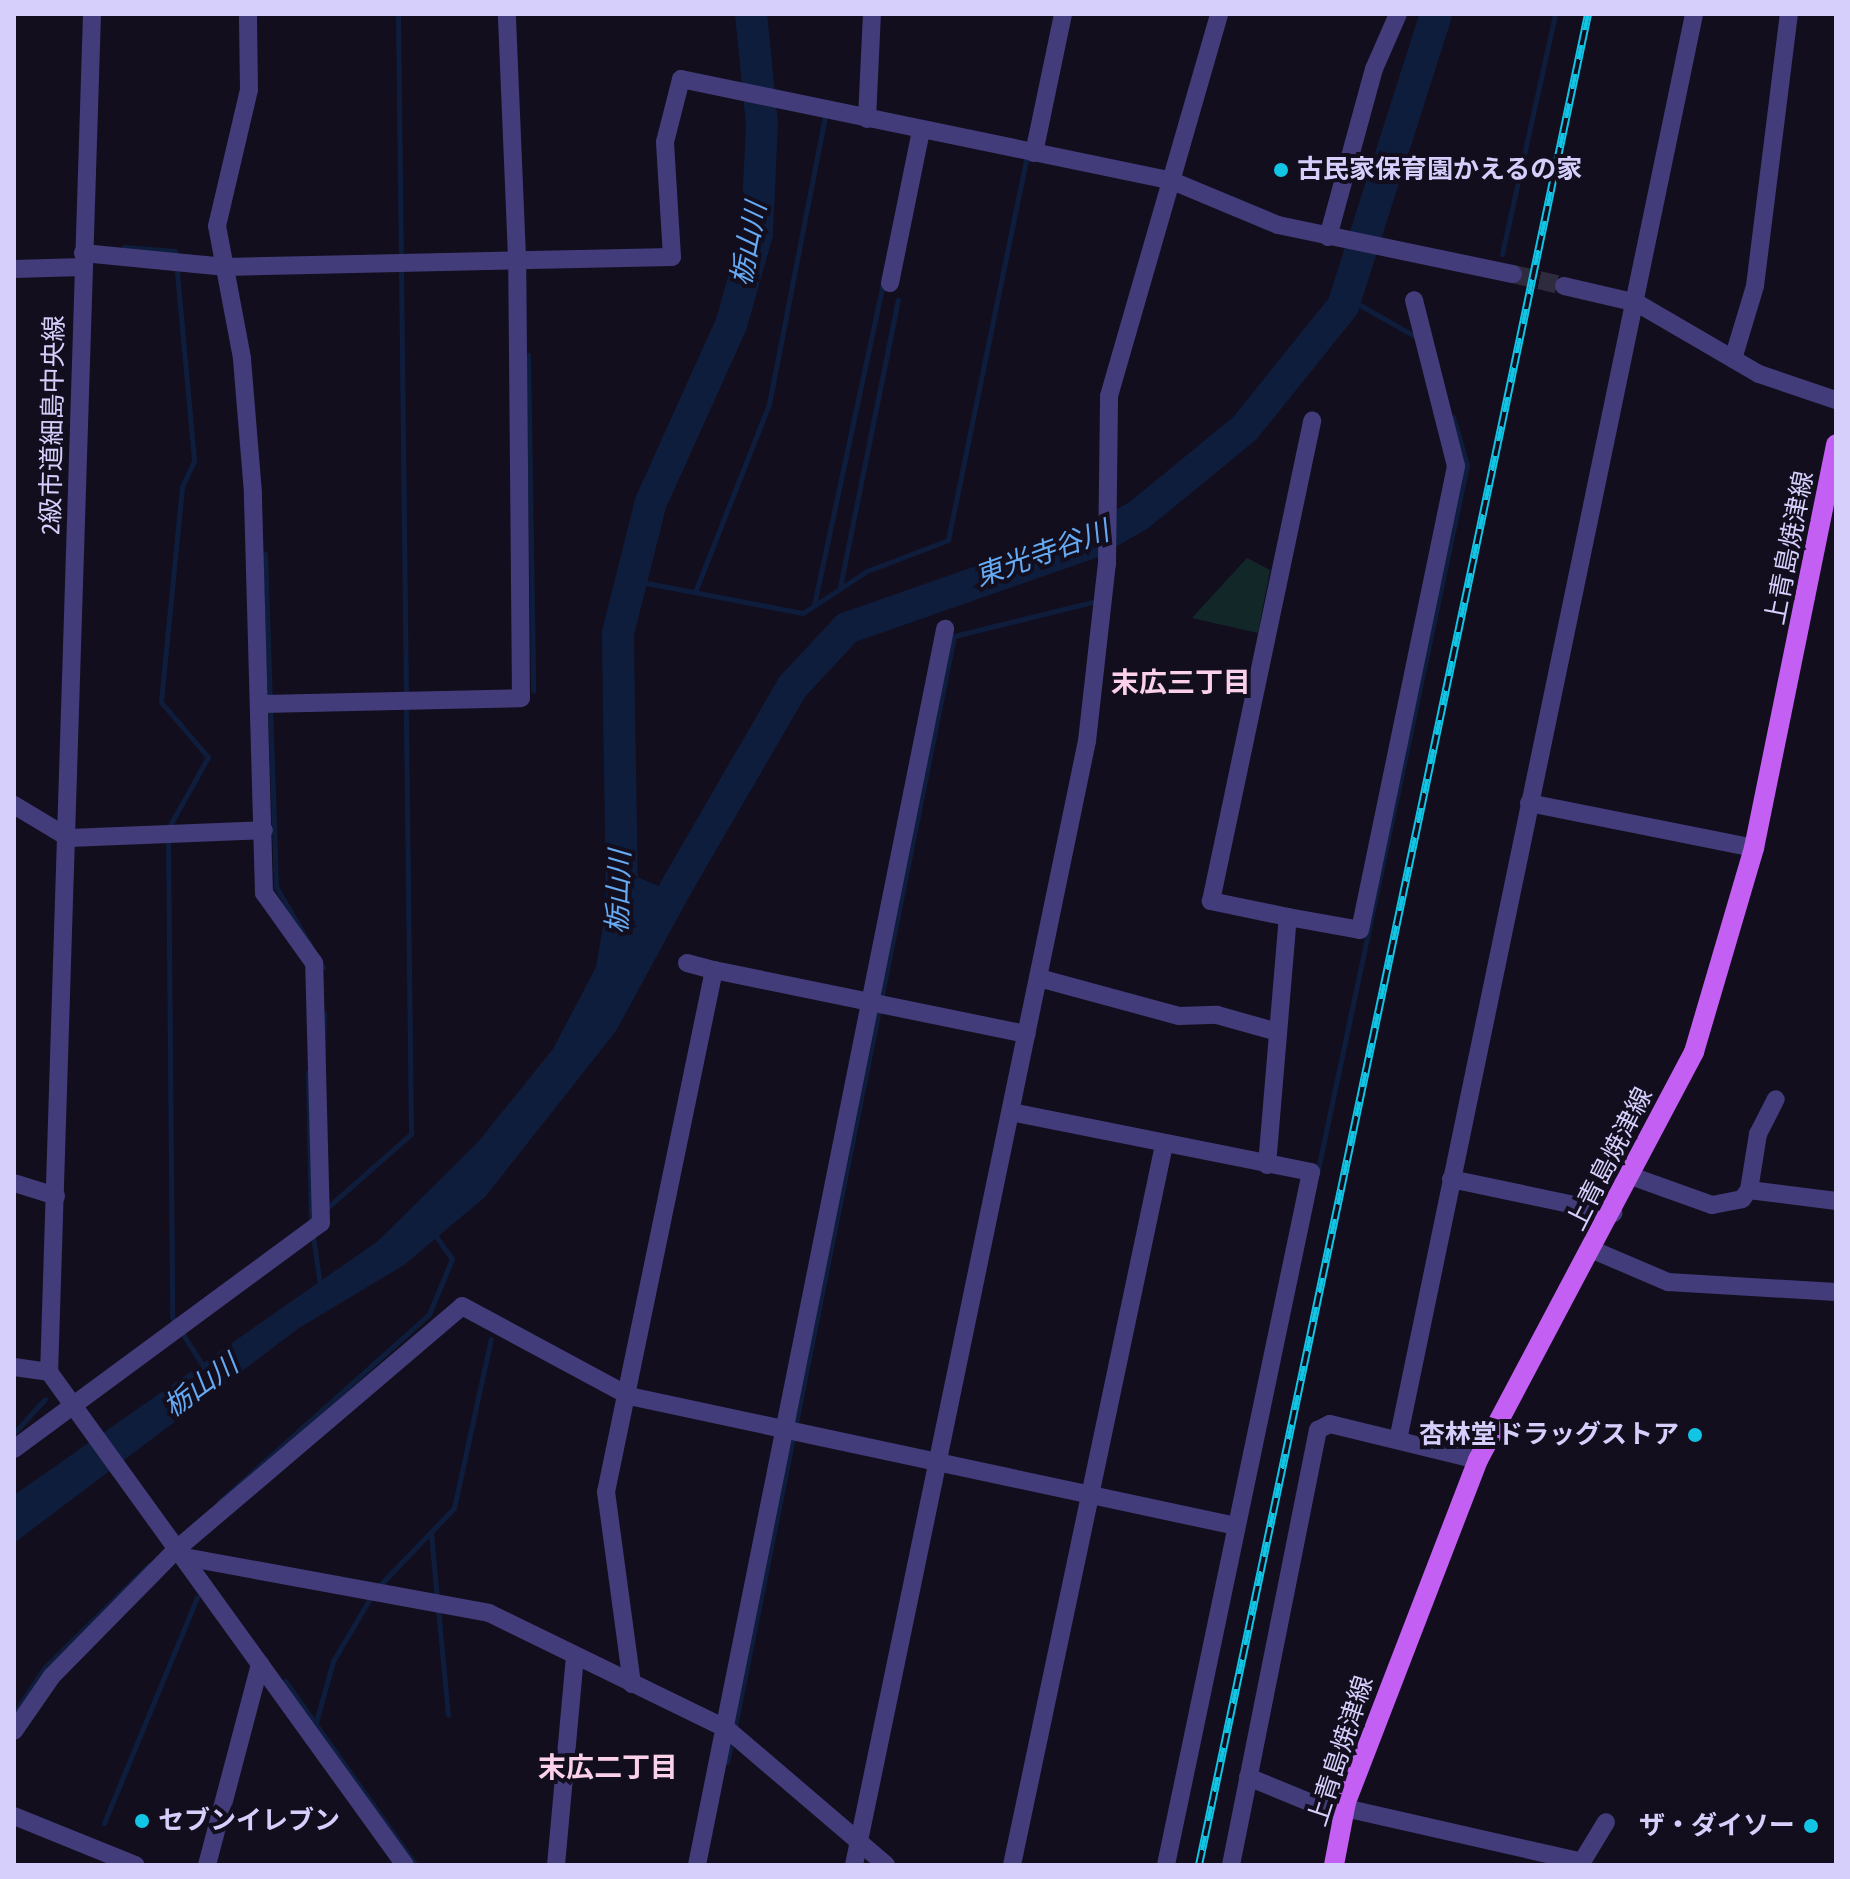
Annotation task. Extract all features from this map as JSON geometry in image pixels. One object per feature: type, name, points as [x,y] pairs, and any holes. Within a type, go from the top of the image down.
[{"type":"main road","name":"上青島焼津線","points":[[1334,1865],[1344,1812],[1478,1460],[1613,1213],[1694,1052],[1754,848],[1830,513],[1836,444]]},
{"type":"street","name":"2級市道細島中央線","points":[[49,1372],[69,838],[92,14]]},
{"type":"street","points":[[14,1449],[321,1223],[314,963],[264,893],[263,704],[244,373],[217,226],[249,90],[248,14]]},
{"type":"street","points":[[263,704],[521,698],[517,257],[507,14]]},
{"type":"street","points":[[867,119],[872,14]]},
{"type":"street","points":[[1034,153],[1063,14]]},
{"type":"street","points":[[854,1865],[1087,741],[1107,564],[1105,493],[1109,396],[1219,14]]},
{"type":"street","points":[[1333,238],[1374,69],[1398,14]]},
{"type":"street","points":[[1398,1440],[1529,803],[1637,303],[1694,14]]},
{"type":"street","points":[[1733,359],[1755,286],[1789,14]]},
{"type":"street","points":[[14,269],[83,260],[226,267],[517,257],[672,257],[665,142],[681,79],[727,93],[1170,180],[1278,225],[1513,274]]},
{"type":"street","points":[[890,283],[921,131]]},
{"type":"street","points":[[1564,286],[1637,303],[1790,389],[1836,400]]},
{"type":"street","points":[[1312,420],[1211,901],[1360,930],[1456,466],[1414,300]]},
{"type":"street","points":[[697,1865],[735,1734],[787,1428],[945,629]]},
{"type":"street","points":[[1529,803],[1754,848]]},
{"type":"street","points":[[14,805],[69,838],[264,830]]},
{"type":"street","points":[[1267,1165],[1288,917]]},
{"type":"street","points":[[687,963],[1027,1034]]},
{"type":"street","points":[[632,1684],[605,1504],[714,970]]},
{"type":"street","points":[[1039,978],[1179,1016],[1217,1015],[1278,1032]]},
{"type":"street","points":[[1631,1176],[1712,1205],[1742,1199],[1749,1190],[1758,1134],[1776,1099]]},
{"type":"street","points":[[1011,1112],[1311,1172],[1166,1865]]},
{"type":"street","points":[[1012,1865],[1164,1145]]},
{"type":"street","points":[[1451,1179],[1613,1213]]},
{"type":"street","points":[[14,1183],[56,1196]]},
{"type":"street","points":[[1749,1190],[1836,1201]]},
{"type":"street","points":[[1593,1250],[1668,1282],[1836,1292]]},
{"type":"street","points":[[14,1731],[52,1676],[184,1553],[462,1306],[629,1396],[1236,1526]]},
{"type":"street","points":[[14,1367],[49,1372],[184,1553],[405,1865]]},
{"type":"street","points":[[1231,1865],[1318,1430],[1330,1424],[1478,1460]]},
{"type":"street","points":[[184,1553],[489,1613],[735,1734],[886,1865]]},
{"type":"street","points":[[556,1865],[575,1657]]},
{"type":"street","points":[[207,1865],[260,1664]]},
{"type":"street","points":[[1248,1777],[1344,1812],[1581,1863],[1606,1822]]},
{"type":"street","points":[[14,1816],[135,1865]]},
{"type":"green space","points":[[1247,558],[1270,570],[1258,633],[1192,618]]},
{"type":"water","points":[[616,852],[633,855],[637,877],[661,887],[690,852],[710,858],[616,1031],[485,1197],[404,1265],[299,1328],[14,1543],[14,1495],[378,1241],[478,1142],[553,1049],[596,967]]},
{"type":"waterway","points":[[398,14],[406,696]]},
{"type":"waterway","name":"栃山川","points":[[622,897],[618,633],[651,502],[731,325],[757,233],[762,124],[751,14]]},
{"type":"waterway","name":"東光寺谷川","points":[[675,889],[792,687],[847,628],[1092,542],[1139,515],[1245,428],[1343,306],[1436,14]]},
{"type":"waterway","points":[[1502,254],[1555,14]]},
{"type":"waterway","points":[[695,592],[769,404],[825,115]]},
{"type":"waterway","points":[[631,580],[803,613],[867,571],[948,540],[1027,156]]},
{"type":"waterway","points":[[124,247],[175,251],[194,461],[182,487],[161,702],[208,757],[168,829],[172,1317],[205,1369]]},
{"type":"waterway","points":[[814,605],[883,283]]},
{"type":"waterway","points":[[1346,297],[1418,338]]},
{"type":"waterway","points":[[840,587],[898,300]]},
{"type":"waterway","points":[[528,355],[533,691]]},
{"type":"waterway","points":[[1317,1174],[1467,465],[1453,417]]},
{"type":"waterway","points":[[265,554],[276,887],[323,967]]},
{"type":"waterway","points":[[734,1731],[954,636],[1092,602]]},
{"type":"waterway","points":[[328,1207],[411,1134],[406,706]]},
{"type":"waterway","points":[[322,1082],[324,1013]]},
{"type":"waterway","points":[[308,1072],[311,1226]]},
{"type":"waterway","points":[[219,1502],[429,1314],[452,1259],[434,1233]]},
{"type":"waterway","points":[[313,1236],[320,1285]]},
{"type":"waterway","points":[[378,1587],[454,1508],[491,1339]]},
{"type":"waterway","points":[[14,1433],[45,1399]]},
{"type":"waterway","points":[[431,1533],[437,1599]]},
{"type":"waterway","points":[[14,1714],[44,1668],[149,1565]]},
{"type":"waterway","points":[[316,1722],[333,1661],[372,1595]]},
{"type":"waterway","points":[[104,1823],[197,1597]]},
{"type":"waterway","points":[[438,1609],[448,1715]]},
{"type":"waterway","points":[[285,1681],[416,1865]]},
{"type":"waterway","points":[[727,1762],[732,1740]]},
{"type":"tunnel","points":[[1513,274],[1564,286]]},
{"type":"railway","points":[[1199,1865],[1588,14]]},
{"type":"place","name":"古民家保育園かえるの家","points":[[1281,170]]},
{"type":"place","name":"杏林堂ドラッグストア","points":[[1695,1435]]},
{"type":"place","name":"セブンイレブン","points":[[142,1821]]},
{"type":"place","name":"ザ・ダイソー","points":[[1811,1826]]},
{"type":"district","name":"末広三丁目","points":[[1181,683]]},
{"type":"district","name":"末広二丁目","points":[[608,1768]]}]
